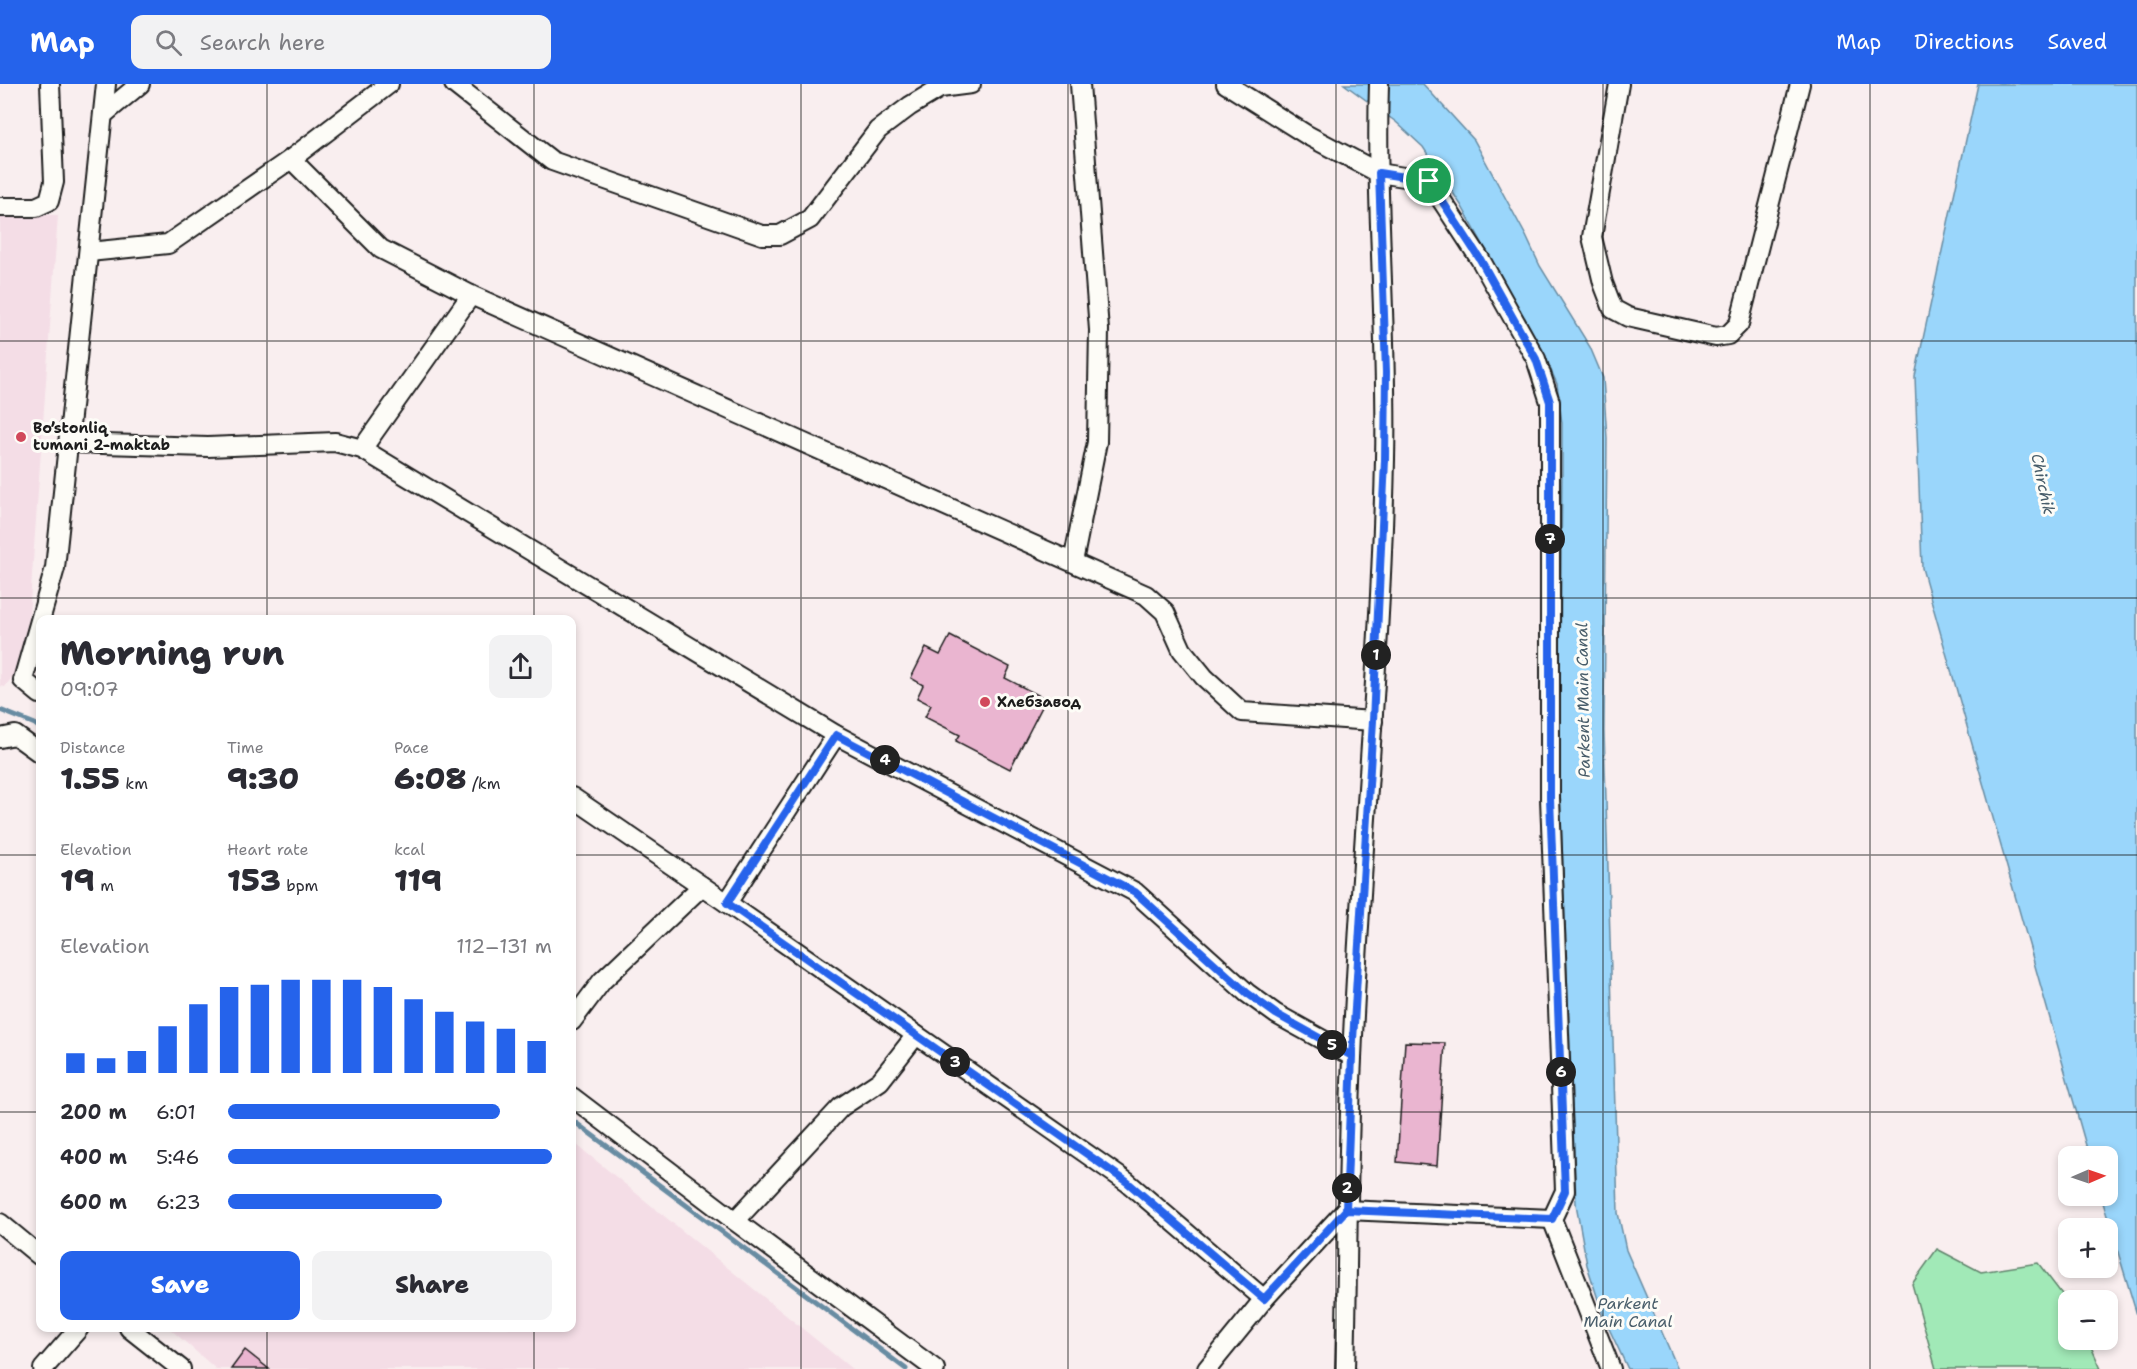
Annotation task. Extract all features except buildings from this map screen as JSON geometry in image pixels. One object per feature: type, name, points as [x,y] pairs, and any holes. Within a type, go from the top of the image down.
[{"type":"street","points":[[0,207],[36,207],[49,201],[54,182],[51,84]]},
{"type":"street","points":[[43,615],[55,568],[106,84]]},
{"type":"street","points":[[104,114],[141,84]]},
{"type":"street","points":[[89,252],[168,244],[291,159],[389,84]]},
{"type":"street","points":[[454,84],[552,161],[762,235],[780,235],[810,219],[878,130],[940,88],[971,84]]},
{"type":"street","points":[[1072,562],[1097,442],[1099,330],[1080,84]]},
{"type":"street","points":[[1226,84],[1307,135],[1379,173],[1429,181],[1480,259],[1536,359],[1550,402],[1550,798],[1565,1191],[1552,1219],[1611,1369]]},
{"type":"street","points":[[1345,1369],[1346,1210],[1352,1056],[1373,721],[1386,449],[1379,84]]},
{"type":"street","points":[[1619,84],[1593,237],[1603,283],[1613,309],[1628,317],[1716,337],[1728,335],[1739,324],[1800,84]]},
{"type":"street","points":[[291,159],[381,249],[471,295],[1146,595],[1165,612],[1182,650],[1204,677],[1242,712],[1373,721]]},
{"type":"street","points":[[362,449],[471,295]]},
{"type":"street","points":[[68,443],[208,447],[335,442],[362,449],[836,735],[1135,892],[1247,993],[1276,1014],[1352,1056]]},
{"type":"street","points":[[36,641],[23,680],[36,691]]},
{"type":"street","points":[[0,738],[15,735],[36,750]]},
{"type":"street","points":[[727,903],[836,735]]},
{"type":"street","points":[[576,800],[1127,1182],[1264,1299]]},
{"type":"street","points":[[576,1016],[602,981],[702,886]]},
{"type":"street","points":[[735,1221],[841,1107],[880,1081],[916,1035]]},
{"type":"street","points":[[576,1100],[934,1369]]},
{"type":"street","points":[[1206,1369],[1264,1299],[1346,1210],[1552,1219]]},
{"type":"street","points":[[0,1223],[36,1248]]},
{"type":"street","points":[[43,1369],[75,1332]]},
{"type":"street","points":[[134,1332],[181,1369]]},
{"type":"shaded area","name":"Bo’stonliq tumani 2-maktab","points":[[0,214],[58,215],[26,658],[5,687],[0,686]]},
{"type":"shaded area","points":[[576,1144],[852,1369],[216,1369],[174,1332],[576,1332]]},
{"type":"green space","points":[[1937,1249],[1981,1272],[2038,1263],[2059,1290],[2058,1350],[2092,1350],[2101,1369],[1936,1369],[1912,1284]]},
{"type":"water","name":"Parkent Main Canal","points":[[1344,84],[1423,84],[1474,140],[1540,266],[1590,347],[1603,378],[1607,438],[1604,731],[1618,1213],[1626,1250],[1678,1369],[1628,1369],[1604,1318],[1587,1265],[1576,1204],[1559,766],[1562,423],[1557,384],[1543,352],[1461,205],[1423,147],[1396,122]]},
{"type":"water","name":"Chirchik","points":[[1978,84],[2137,84],[2137,1315],[2118,1252],[2118,1218],[2108,1218],[2104,1206],[2118,1206],[2118,1146],[2086,1146],[1922,568],[1915,376]]},
{"type":"waterway","points":[[0,710],[36,725]]},
{"type":"waterway","points":[[576,1123],[906,1369]]},
{"type":"place","name":"Bo’stonliq tumani 2-maktab","points":[[21,437]]},
{"type":"place","name":"Хлебзавод","points":[[985,702]]},
{"type":"route","points":[[1429,181],[1379,173],[1386,372],[1385,460],[1373,721],[1352,1056],[1346,1210],[1264,1299],[1127,1182],[727,903],[836,735],[1135,892],[1247,993],[1276,1014],[1352,1056],[1349,1133],[1346,1210],[1552,1219],[1565,1191],[1550,798],[1550,402],[1536,359],[1480,259],[1429,181]]}]
